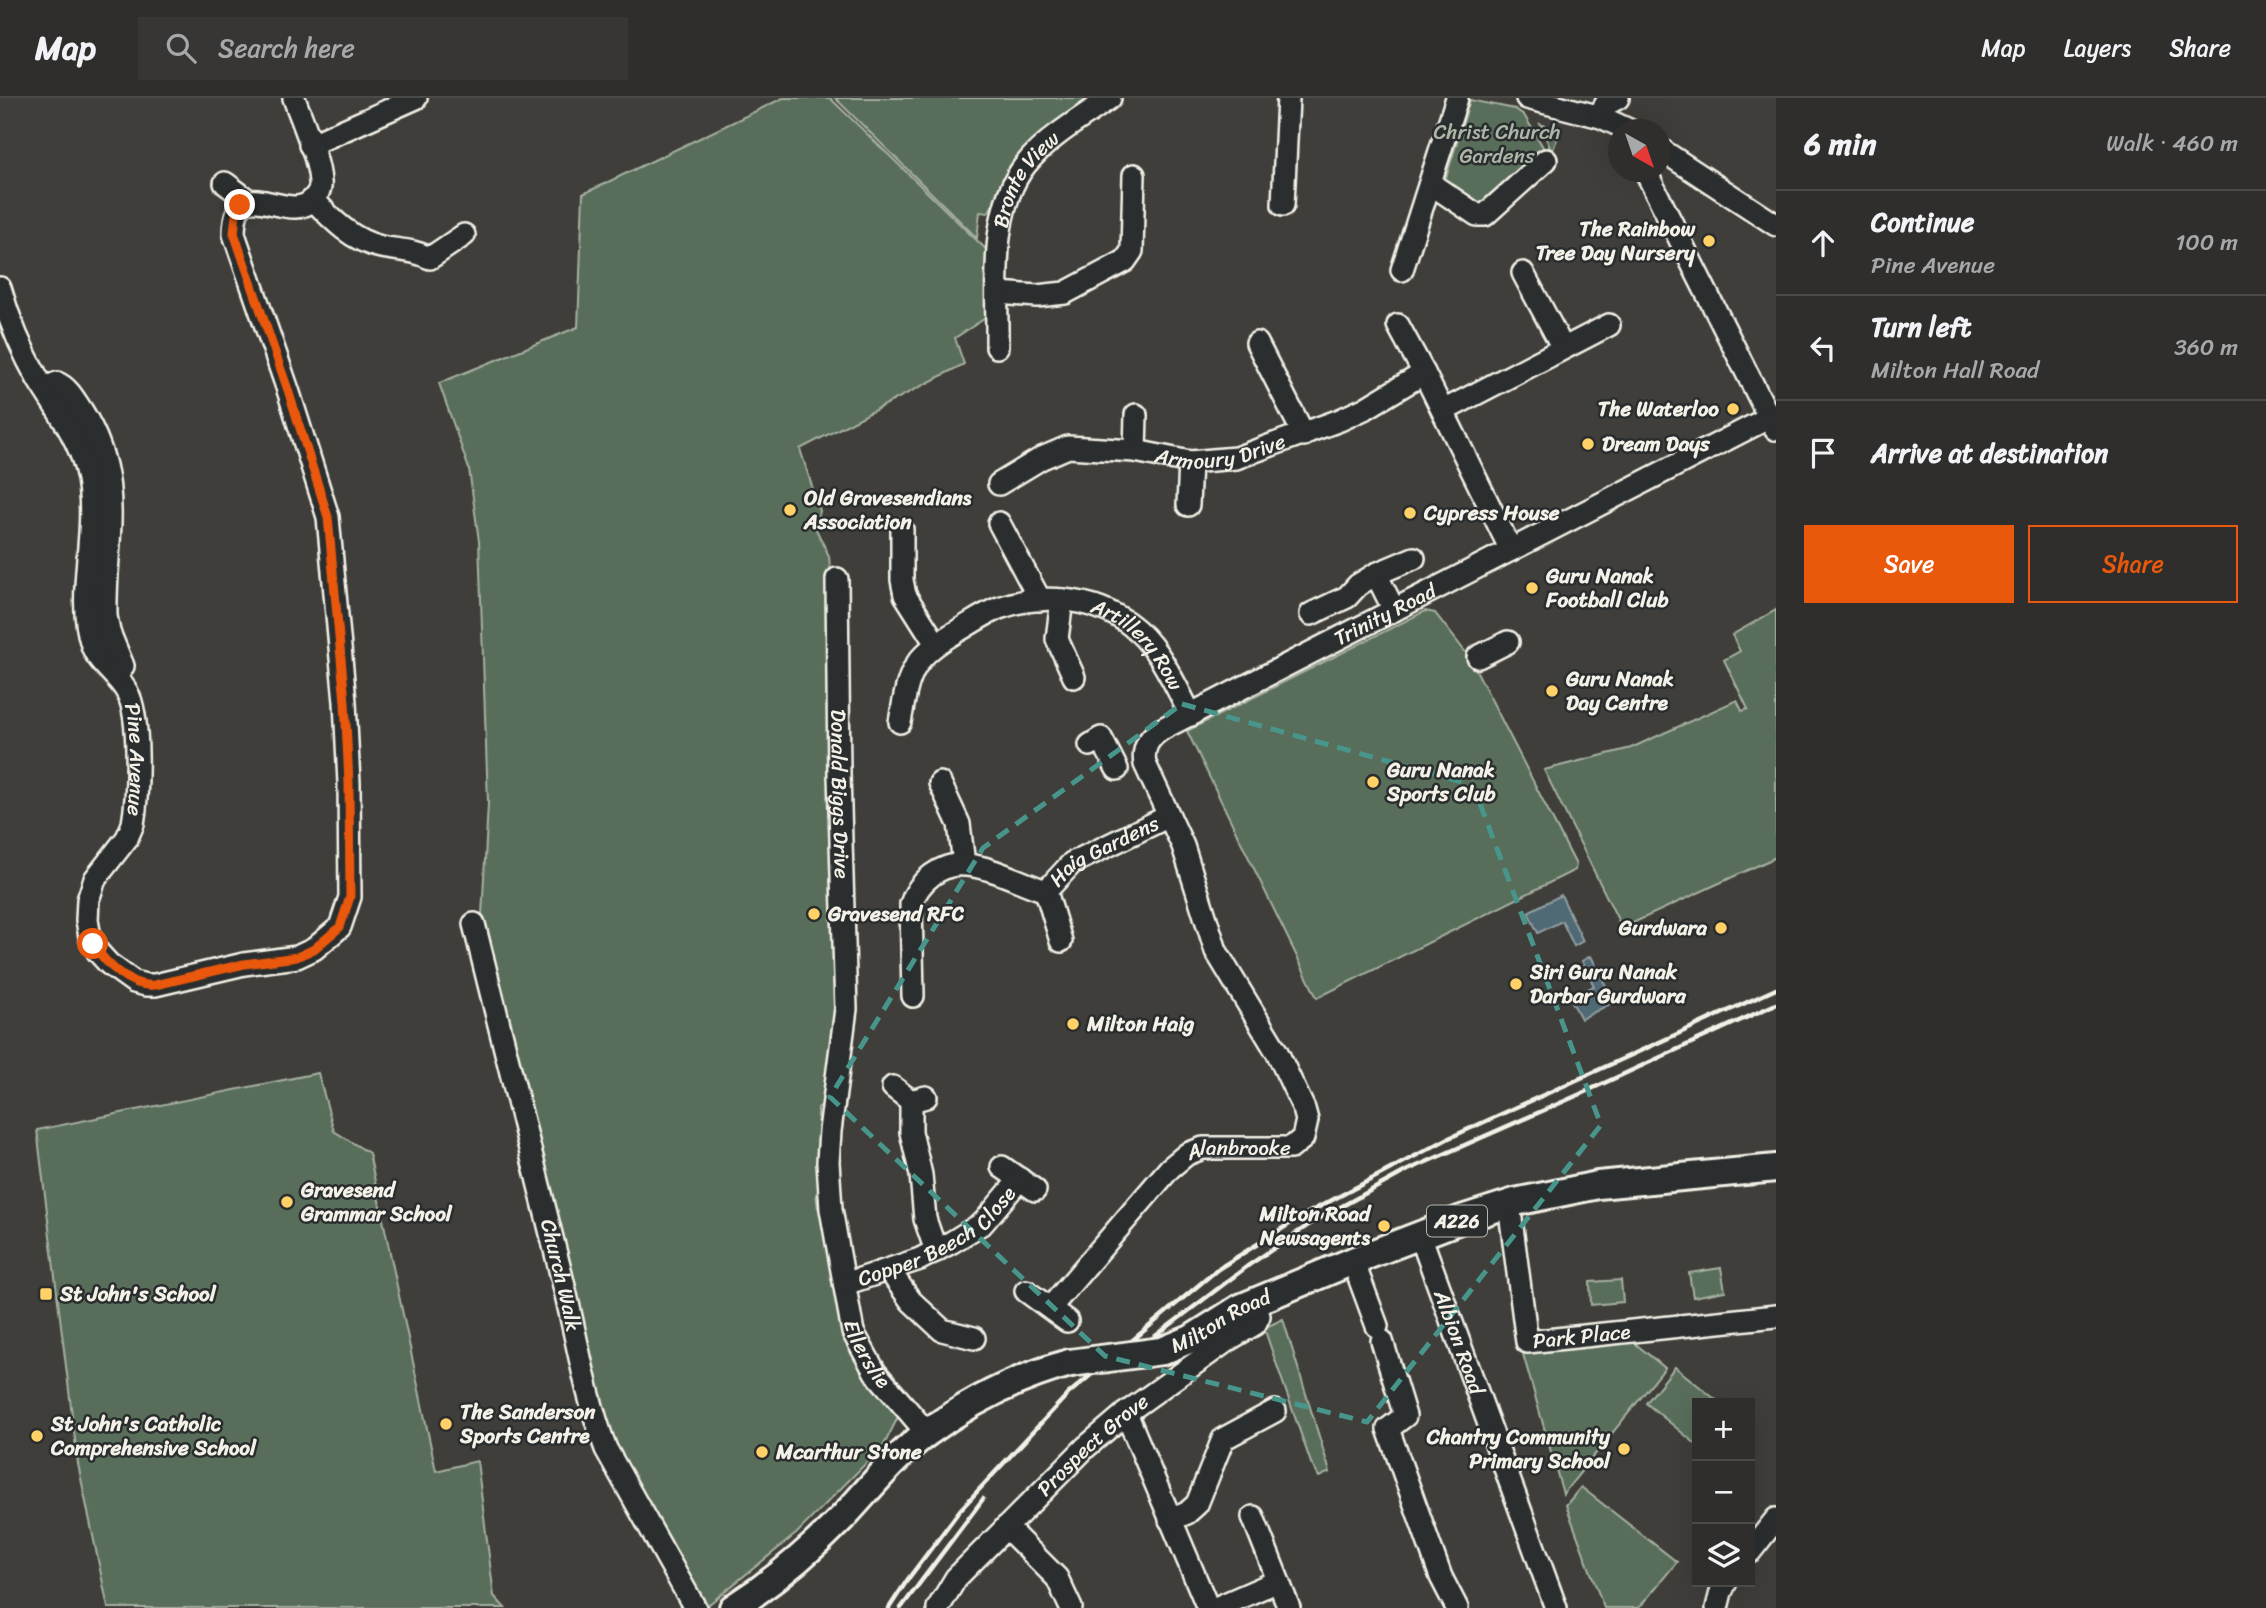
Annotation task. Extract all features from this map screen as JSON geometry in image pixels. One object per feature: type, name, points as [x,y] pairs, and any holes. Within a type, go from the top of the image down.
[{"type":"main road","name":"Milton Road","points":[[733,1608],[812,1546],[844,1516],[884,1471],[926,1433],[1011,1383],[1070,1363],[1162,1351],[1191,1339],[1240,1308],[1420,1235],[1509,1204],[1598,1185],[1776,1168]]},
{"type":"street","points":[[294,98],[320,182],[319,191],[305,203]]},
{"type":"street","points":[[310,145],[416,98]]},
{"type":"street","name":"Bronte View","points":[[996,347],[1002,213],[1015,180],[1035,154],[1110,98]]},
{"type":"street","points":[[1280,198],[1289,98]]},
{"type":"street","points":[[1402,270],[1457,98]]},
{"type":"street","points":[[1527,98],[1608,120]]},
{"type":"street","points":[[1601,117],[1605,105],[1618,98]]},
{"type":"street","points":[[1671,156],[1776,225]]},
{"type":"street","points":[[1431,184],[1477,215],[1485,215],[1546,160]]},
{"type":"street","points":[[998,293],[1037,296],[1065,293],[1125,261],[1132,251],[1123,195],[1134,175]]},
{"type":"street","points":[[1651,182],[1774,421]]},
{"type":"street","points":[[225,184],[249,201],[305,203],[362,240],[382,247],[409,250],[425,262],[464,235]]},
{"type":"street","name":"Pine Avenue","points":[[0,288],[17,340],[73,437],[86,471],[92,516],[87,590],[88,624],[94,651],[129,695],[136,718],[134,818],[127,838],[100,870],[92,886],[87,924],[95,947],[109,964],[123,975],[134,982],[149,985],[244,964],[297,957],[314,949],[340,927],[350,897],[345,702],[328,517],[234,233],[240,205],[249,201]]},
{"type":"street","points":[[1524,273],[1563,348]]},
{"type":"street","points":[[1398,325],[1511,550]]},
{"type":"street","points":[[1443,411],[1609,325]]},
{"type":"street","name":"Armoury Drive","points":[[1257,343],[1304,435]]},
{"type":"street","name":"Armoury Drive","points":[[999,484],[1042,458],[1068,447],[1135,451],[1190,462],[1236,458],[1304,435],[1366,408],[1424,373]]},
{"type":"street","name":"Armoury Drive","points":[[1135,451],[1136,415]]},
{"type":"street","name":"Trinity Road","points":[[1145,747],[1157,732],[1511,550],[1774,421]]},
{"type":"street","points":[[1188,505],[1190,462]]},
{"type":"street","points":[[999,523],[1051,600]]},
{"type":"street","points":[[902,529],[902,580],[905,595],[936,644]]},
{"type":"street","points":[[1311,614],[1347,597],[1358,585],[1376,574],[1414,558]]},
{"type":"street","points":[[1376,574],[1394,610]]},
{"type":"street","name":"Donald Biggs Drive","points":[[837,579],[846,1009],[836,1075],[828,1162],[831,1209],[840,1261]]},
{"type":"street","points":[[1347,597],[1362,627]]},
{"type":"street","name":"Artillery Row","points":[[1051,600],[1057,639],[1074,677]]},
{"type":"street","name":"Artillery Row","points":[[900,723],[909,682],[918,662],[936,644],[997,609],[1019,602],[1051,600],[1096,605],[1127,622],[1153,644],[1191,715]]},
{"type":"street","points":[[1478,657],[1507,642]]},
{"type":"street","points":[[1104,755],[1129,746],[1145,747],[1145,764],[1169,816]]},
{"type":"street","points":[[913,996],[921,966],[910,920],[914,895],[925,880],[934,874],[964,864],[951,791]]},
{"type":"street","name":"Haig Gardens","points":[[1046,891],[1072,863],[1169,816]]},
{"type":"street","name":"Alanbrooke","points":[[1050,1308],[1182,1157],[1196,1150],[1214,1147],[1289,1149],[1298,1144],[1305,1135],[1307,1118],[1273,1044],[1234,985],[1216,951],[1183,846],[1169,816]]},
{"type":"street","name":"Haig Gardens","points":[[964,864],[1046,891]]},
{"type":"street","name":"Haig Gardens","points":[[1046,891],[1061,941]]},
{"type":"street","name":"Church Walk","points":[[474,924],[567,1298],[582,1371],[601,1436],[695,1608]]},
{"type":"street","points":[[893,1087],[918,1099],[911,1132],[922,1175],[925,1219],[936,1251]]},
{"type":"street","name":"Copper Beech Close","points":[[845,1284],[936,1251],[983,1223],[1027,1185],[1002,1167]]},
{"type":"street","name":"Park Place","points":[[1509,1204],[1527,1342],[1776,1316]]},
{"type":"street","name":"Albion Road","points":[[1420,1235],[1556,1608]]},
{"type":"street","name":"Ellerslie","points":[[840,1261],[853,1332],[875,1372],[926,1433]]},
{"type":"street","points":[[1353,1261],[1405,1416],[1388,1429],[1441,1577],[1457,1608]]},
{"type":"street","points":[[889,1270],[911,1301],[942,1330],[974,1338]]},
{"type":"street","points":[[1026,1291],[1067,1321]]},
{"type":"street","name":"Prospect Grove","points":[[938,1608],[954,1581],[1086,1447],[1126,1413],[1255,1324],[1259,1316],[1255,1303]]},
{"type":"street","points":[[1170,1520],[1187,1513],[1197,1504],[1223,1438],[1275,1411]]},
{"type":"street","points":[[1126,1413],[1208,1608]]},
{"type":"street","points":[[1253,1517],[1289,1608]]},
{"type":"street","points":[[1755,1546],[1776,1520]]},
{"type":"street","points":[[1006,1527],[1057,1578],[1071,1608]]},
{"type":"street","points":[[1216,1608],[1278,1581]]},
{"type":"street","points":[[1717,1608],[1724,1587]]},
{"type":"highlighted area","points":[[1182,704],[1473,785],[1601,1125],[1367,1422],[1105,1356],[830,1097],[983,848]]},
{"type":"green space","points":[[783,98],[830,98],[994,257],[993,313],[955,338],[964,364],[800,449],[820,511],[818,519],[813,523],[829,556],[831,580],[841,1007],[828,1100],[818,1108],[826,1182],[816,1194],[818,1208],[828,1219],[842,1328],[853,1355],[866,1376],[898,1417],[884,1445],[796,1534],[708,1605],[619,1461],[604,1425],[482,915],[488,803],[479,541],[469,469],[439,383],[578,327],[583,194]]},
{"type":"green space","points":[[835,98],[1093,98],[1020,157],[1000,188],[994,206],[988,213],[980,212],[977,238]]},
{"type":"green space","name":"Christ Church Gardens","points":[[1470,100],[1515,109],[1524,115],[1546,152],[1482,211],[1443,187]]},
{"type":"green space","points":[[1540,124],[1560,131],[1553,150],[1550,148]]},
{"type":"green space","points":[[1776,610],[1776,857],[1622,928],[1544,770],[1631,748],[1737,700],[1742,711],[1748,709],[1724,660],[1740,651],[1732,635]]},
{"type":"green space","name":"Guru Nanak Sports Club","points":[[1425,611],[1435,613],[1470,658],[1576,865],[1575,870],[1317,998],[1187,731]]},
{"type":"green space","name":"Gravesend Grammar School","points":[[318,1073],[334,1131],[369,1153],[436,1471],[477,1461],[494,1596],[505,1608],[108,1608],[78,1464],[37,1130]]},
{"type":"green space","points":[[1721,1268],[1725,1291],[1693,1297],[1689,1273]]},
{"type":"green space","points":[[1621,1280],[1623,1302],[1591,1305],[1590,1282]]},
{"type":"green space","points":[[1283,1319],[1330,1472],[1319,1477],[1311,1463],[1264,1328]]},
{"type":"green space","points":[[1632,1341],[1665,1368],[1563,1494],[1523,1354]]},
{"type":"green space","points":[[1675,1367],[1714,1398],[1692,1398],[1692,1441],[1646,1403]]},
{"type":"green space","points":[[1581,1487],[1677,1562],[1639,1608],[1604,1608],[1566,1505]]},
{"type":"water","points":[[1561,895],[1583,941],[1574,946],[1562,921],[1538,933],[1528,912]]},
{"type":"water","points":[[1591,956],[1614,1002],[1581,1019],[1570,998],[1594,986],[1582,961]]},
{"type":"railway","points":[[889,1608],[960,1510],[1068,1394],[1218,1269],[1302,1216],[1449,1138],[1776,989]]},
{"type":"railway","points":[[1108,1372],[1249,1265],[1313,1222],[1408,1170],[1776,1004]]},
{"type":"railway","points":[[901,1608],[983,1499]]},
{"type":"place","name":"The Rainbow Tree Day Nursery","points":[[1709,241]]},
{"type":"place","name":"The Waterloo","points":[[1733,409]]},
{"type":"place","name":"Dream Days","points":[[1588,444]]},
{"type":"place","name":"Old Gravesendians Association","points":[[790,510]]},
{"type":"place","name":"Cypress House","points":[[1410,513]]},
{"type":"place","name":"Guru Nanak Football Club","points":[[1532,588]]},
{"type":"place","name":"Guru Nanak Day Centre","points":[[1552,691]]},
{"type":"place","name":"Guru Nanak Sports Club","points":[[1373,782]]},
{"type":"place","name":"Gravesend RFC","points":[[814,914]]},
{"type":"place","name":"Gurdwara","points":[[1721,928]]},
{"type":"place","name":"Siri Guru Nanak Darbar Gurdwara","points":[[1516,984]]},
{"type":"place","name":"Milton Haig","points":[[1073,1024]]},
{"type":"place","name":"Gravesend Grammar School","points":[[287,1202]]},
{"type":"place","name":"Milton Road Newsagents","points":[[1384,1226]]},
{"type":"place","name":"St John's School","points":[[46,1294]]},
{"type":"place","name":"The Sanderson Sports Centre","points":[[446,1424]]},
{"type":"place","name":"St John's Catholic Comprehensive School","points":[[37,1436]]},
{"type":"place","name":"Chantry Community Primary School","points":[[1624,1449]]},
{"type":"place","name":"Mcarthur Stone","points":[[762,1452]]},
{"type":"route","points":[[93,944],[107,962],[123,975],[134,982],[155,985],[244,964],[297,957],[314,949],[340,927],[350,897],[345,702],[328,517],[234,233],[234,222],[240,205]]}]
